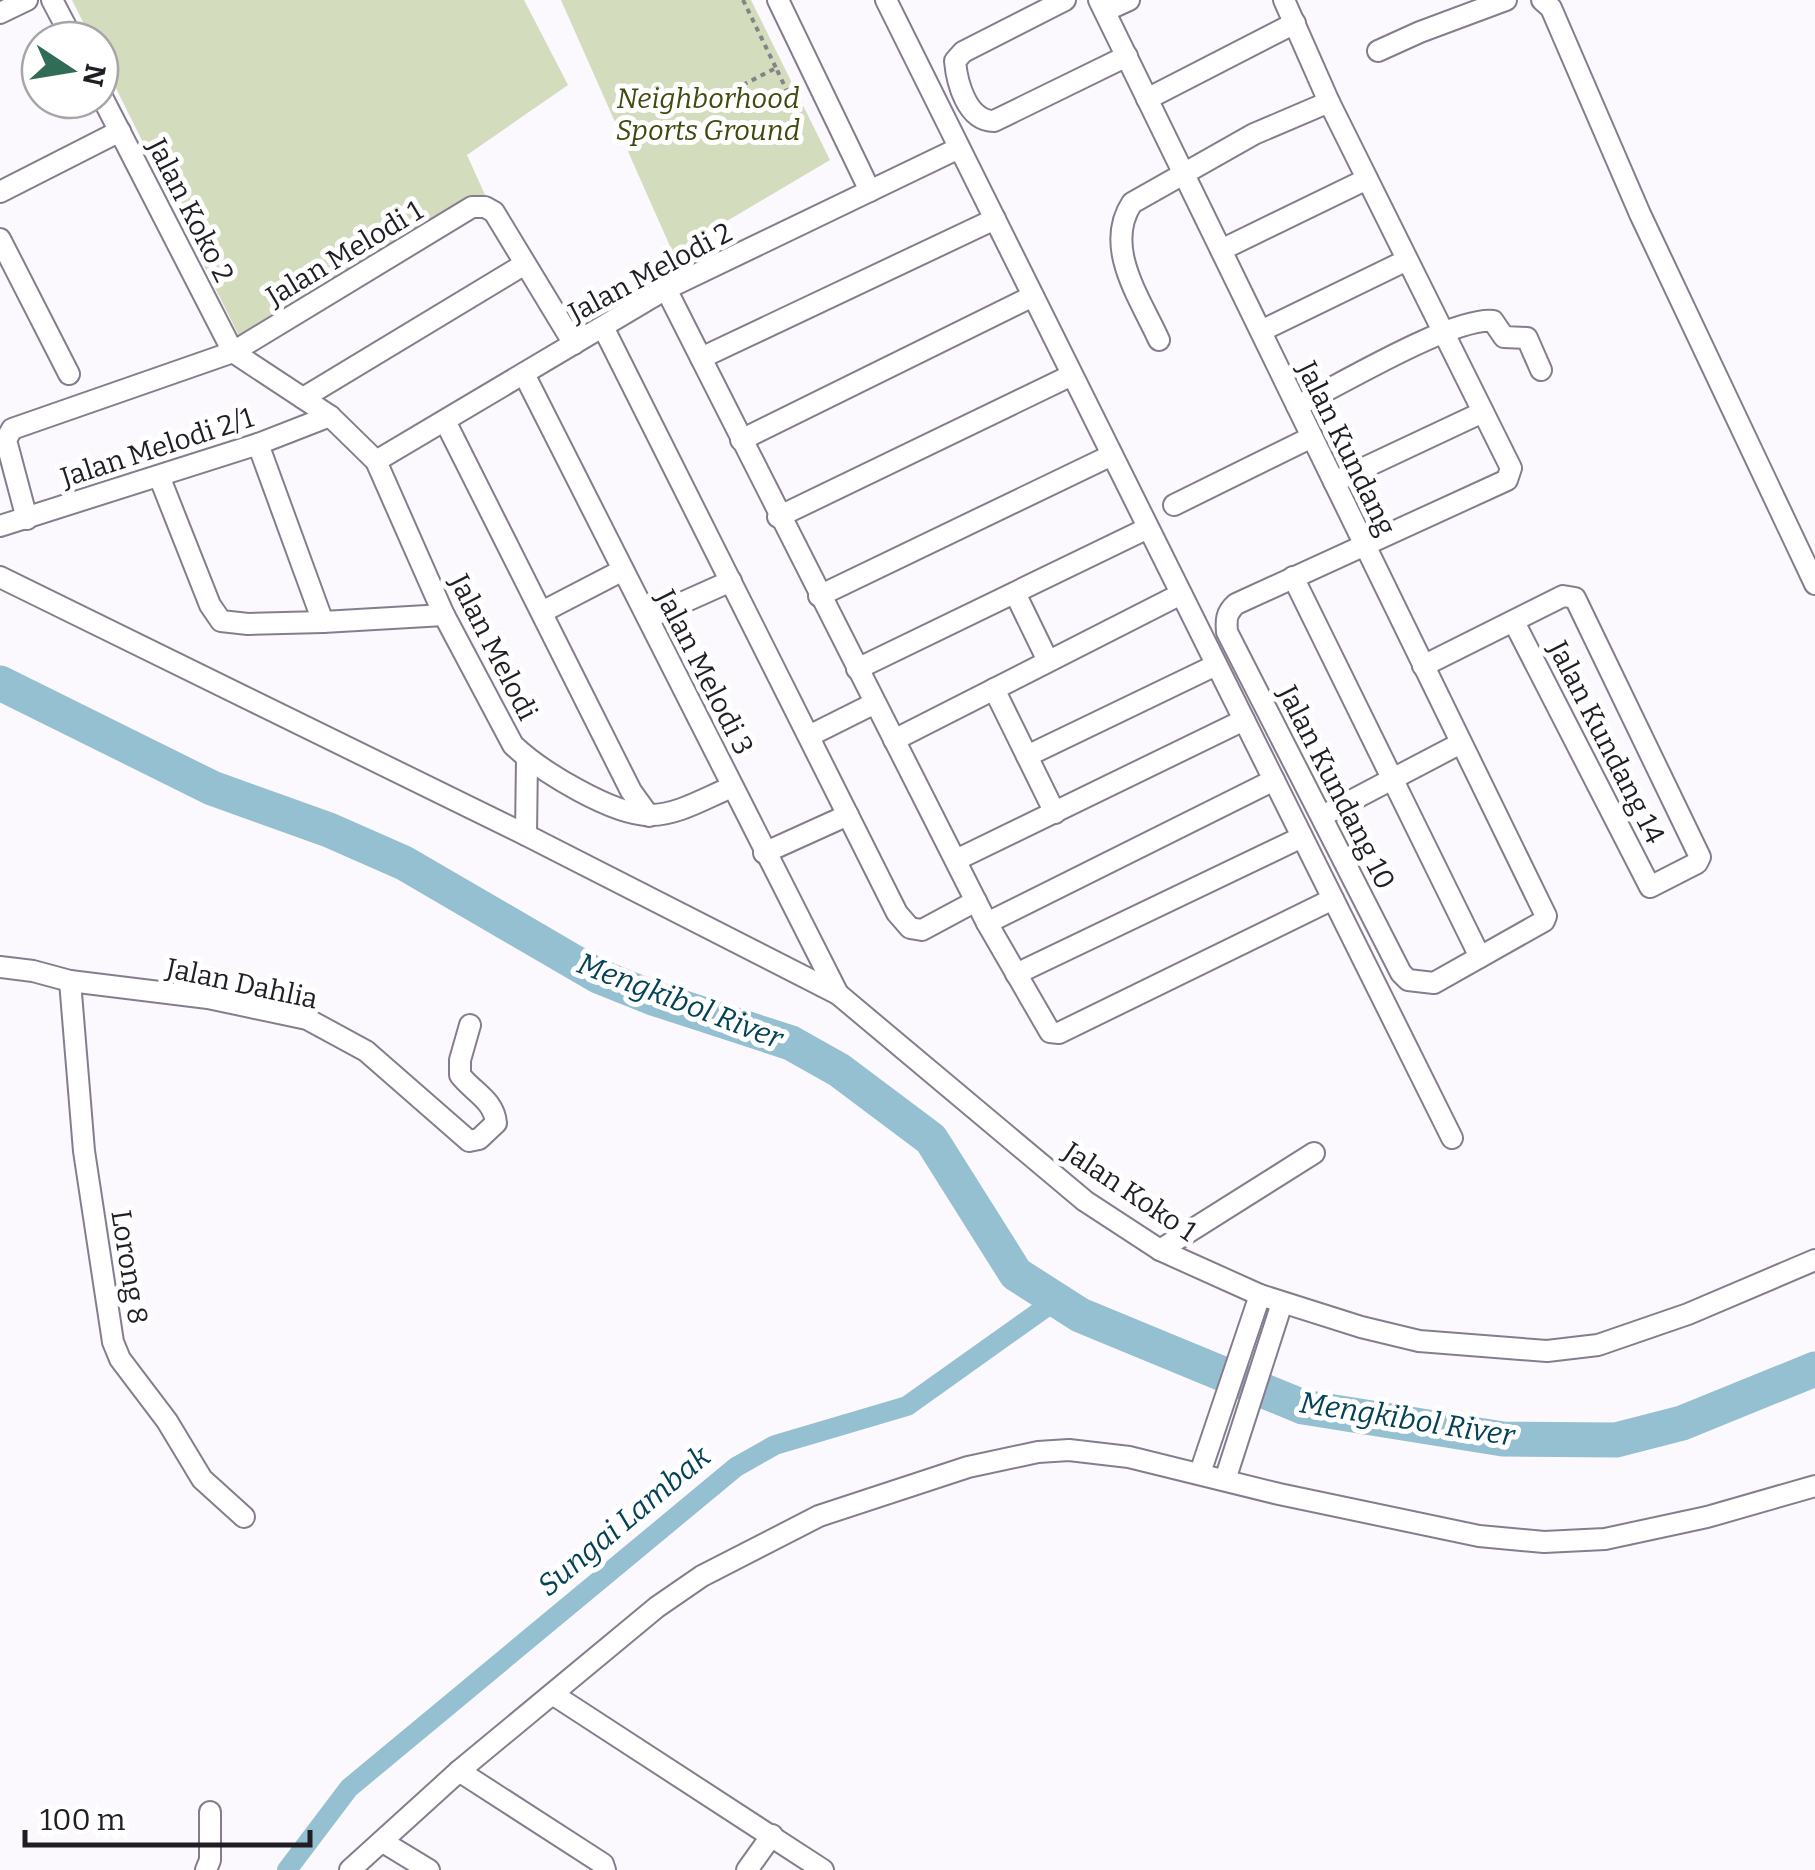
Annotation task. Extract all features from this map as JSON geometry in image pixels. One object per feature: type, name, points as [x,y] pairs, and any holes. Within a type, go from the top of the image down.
[{"type":"street","points":[[0,13],[26,0]]},
{"type":"street","points":[[778,0],[870,191]]},
{"type":"street","points":[[886,0],[1452,1138]]},
{"type":"street","points":[[1064,0],[963,52],[955,61],[964,96],[975,114],[986,121],[1005,116],[1127,56]]},
{"type":"street","points":[[1102,6],[1129,0]]},
{"type":"street","points":[[1284,0],[1329,102],[1483,412],[1334,482]]},
{"type":"street","points":[[1378,52],[1506,0]]},
{"type":"street","points":[[1542,0],[1551,8],[1640,214],[1815,584]]},
{"type":"street","name":"Jalan Kundang","points":[[1102,6],[1546,919]]},
{"type":"street","points":[[1147,99],[1295,23]]},
{"type":"street","points":[[1159,340],[1120,251],[1123,217],[1132,203],[1254,134],[1329,102]]},
{"type":"street","name":"Jalan Koko 2","points":[[114,120],[233,352]]},
{"type":"street","points":[[0,192],[120,131]]},
{"type":"street","name":"Jalan Melodi 2","points":[[376,461],[666,290],[959,148]]},
{"type":"street","points":[[1221,250],[1367,179]]},
{"type":"street","name":"Jalan Melodi 1","points":[[27,519],[6,440],[12,429],[233,352],[472,207],[494,212],[525,264]]},
{"type":"street","points":[[700,358],[995,220]]},
{"type":"street","points":[[0,239],[69,374]]},
{"type":"street","points":[[1260,332],[1407,260]]},
{"type":"street","points":[[303,398],[525,264],[574,344]]},
{"type":"street","points":[[666,290],[857,670],[1046,1028],[1059,1033],[1333,899]]},
{"type":"street","points":[[741,440],[1033,296]]},
{"type":"street","points":[[1297,406],[1444,332],[1482,320],[1493,322],[1504,337],[1527,338],[1541,370]]},
{"type":"street","points":[[603,327],[897,913],[910,928],[922,930],[976,900]]},
{"type":"street","points":[[233,352],[330,416],[376,461]]},
{"type":"street","name":"Jalan Melodi 3","points":[[524,374],[838,994]]},
{"type":"street","points":[[778,516],[1072,375]]},
{"type":"street","name":"Jalan Kundang 10","points":[[1483,412],[1511,468],[1507,480],[1236,604],[1228,611],[1228,632],[1408,980],[1434,983],[1546,919]]},
{"type":"street","name":"Jalan Melodi 2/1","points":[[0,526],[258,444],[330,416]]},
{"type":"street","points":[[445,422],[631,791],[649,816],[732,787]]},
{"type":"street","points":[[1174,505],[1312,438]]},
{"type":"street","points":[[258,444],[322,622]]},
{"type":"street","points":[[819,596],[1112,455]]},
{"type":"street","name":"Jalan Melodi","points":[[376,461],[444,614],[513,746],[527,758],[619,809],[649,816]]},
{"type":"street","points":[[160,476],[210,605],[221,622],[322,622],[444,614]]},
{"type":"street","points":[[857,670],[1148,528]]},
{"type":"street","points":[[542,612],[623,570]]},
{"type":"street","points":[[0,577],[526,834],[838,994]]},
{"type":"street","points":[[1293,577],[1480,957]]},
{"type":"street","points":[[648,618],[731,580]]},
{"type":"street","points":[[1015,593],[1048,661]]},
{"type":"street","points":[[894,740],[1181,594]]},
{"type":"street","name":"Jalan Kundang 14","points":[[1563,596],[1575,598],[1700,857],[1697,863],[1650,887],[1514,622],[1563,596]]},
{"type":"street","points":[[1423,666],[1514,622]]},
{"type":"street","points":[[1027,756],[1216,664]]},
{"type":"street","points":[[994,689],[1055,812]]},
{"type":"street","points":[[809,736],[875,703]]},
{"type":"street","points":[[956,860],[1244,720]]},
{"type":"street","points":[[1322,816],[1461,744]]},
{"type":"street","points":[[526,834],[527,758]]},
{"type":"street","points":[[988,923],[1274,780]]},
{"type":"street","points":[[764,854],[848,815]]},
{"type":"street","points":[[1016,974],[1302,837]]},
{"type":"street","name":"Jalan Dahlia","points":[[0,968],[208,998],[307,1019],[366,1051],[469,1140],[479,1138],[496,1123],[495,1112],[460,1075],[470,1025]]},
{"type":"street","name":"Lorong 8","points":[[70,981],[84,1150],[113,1342],[120,1359],[167,1421],[202,1479],[244,1517]]},
{"type":"street","name":"Jalan Koko 1","points":[[838,994],[1086,1201],[1160,1250],[1260,1295],[1392,1335],[1523,1351],[1598,1345],[1688,1314],[1815,1260]]},
{"type":"street","points":[[1160,1250],[1314,1153]]},
{"type":"street","points":[[1200,1474],[1260,1295]]},
{"type":"street","points":[[1226,1480],[1282,1302]]},
{"type":"street","points":[[350,1870],[459,1771],[657,1607],[702,1576],[848,1504],[968,1467],[1038,1452],[1069,1450],[1129,1458],[1480,1536],[1544,1542],[1605,1540],[1707,1517],[1815,1486]]},
{"type":"street","points":[[554,1695],[823,1870]]},
{"type":"street","points":[[459,1771],[603,1864],[605,1870]]},
{"type":"street","points":[[206,1870],[210,1860],[210,1812]]},
{"type":"street","points":[[747,1870],[772,1835]]},
{"type":"street","points":[[382,1842],[429,1870]]},
{"type":"path","points":[[743,0],[801,120]]},
{"type":"path","points":[[725,94],[776,68]]},
{"type":"green space","points":[[72,0],[524,0],[568,85],[467,155],[486,197],[241,340],[120,96],[120,20],[82,20]]},
{"type":"green space","name":"Neighborhood Sports Ground","points":[[561,0],[751,0],[830,160],[673,253]]},
{"type":"waterway","name":"Mengkibol River","points":[[0,683],[212,788],[329,830],[404,863],[598,976],[791,1043],[839,1070],[931,1139],[1016,1274],[1080,1315],[1303,1407],[1503,1439],[1616,1440],[1682,1423],[1815,1369]]},
{"type":"waterway","name":"Sungai Lambak","points":[[287,1870],[349,1788],[736,1467],[775,1445],[907,1406],[1056,1300]]}]
